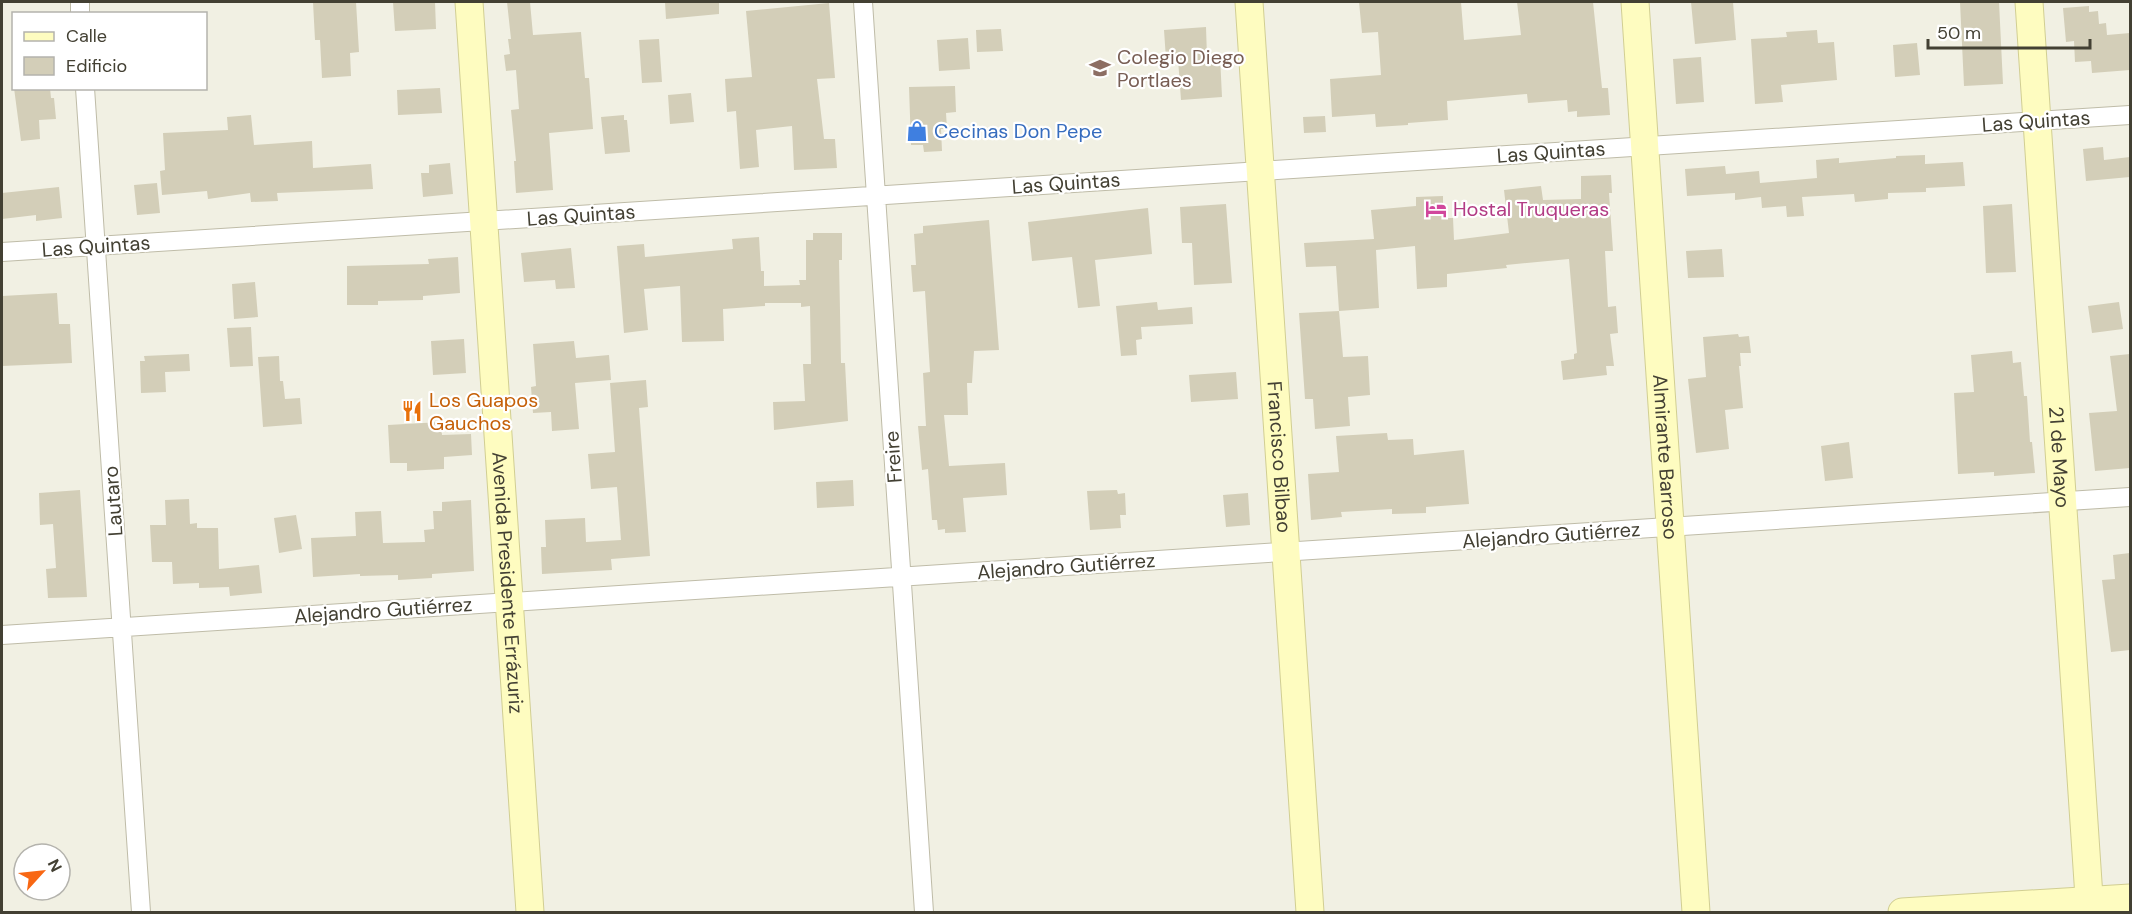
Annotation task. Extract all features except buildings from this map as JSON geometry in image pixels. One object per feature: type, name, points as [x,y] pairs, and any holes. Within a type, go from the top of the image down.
[{"type":"street","name":"Avenida Presidente Errázuriz","points":[[469,2],[530,912]]},
{"type":"street","name":"Freire","points":[[863,2],[924,912]]},
{"type":"street","name":"Francisco Bilbao","points":[[1249,2],[1310,912]]},
{"type":"street","name":"Almirante Barroso","points":[[1635,2],[1696,912]]},
{"type":"street","name":"21 de Mayo","points":[[2029,2],[2089,906]]},
{"type":"street","name":"Lautaro","points":[[85,90],[141,912]]},
{"type":"street","name":"Las Quintas","points":[[2,252],[2130,115]]},
{"type":"street","name":"Alejandro Gutiérrez","points":[[2,635],[2130,497]]},
{"type":"street","points":[[1902,912],[2089,906],[2130,898]]},
{"type":"place","name":"Colegio Diego Portlaes","points":[[1100,68]]},
{"type":"place","name":"Cecinas Don Pepe","points":[[917,131]]},
{"type":"place","name":"Hostal Truqueras","points":[[1436,209]]},
{"type":"place","name":"Los Guapos Gauchos","points":[[412,411]]}]
